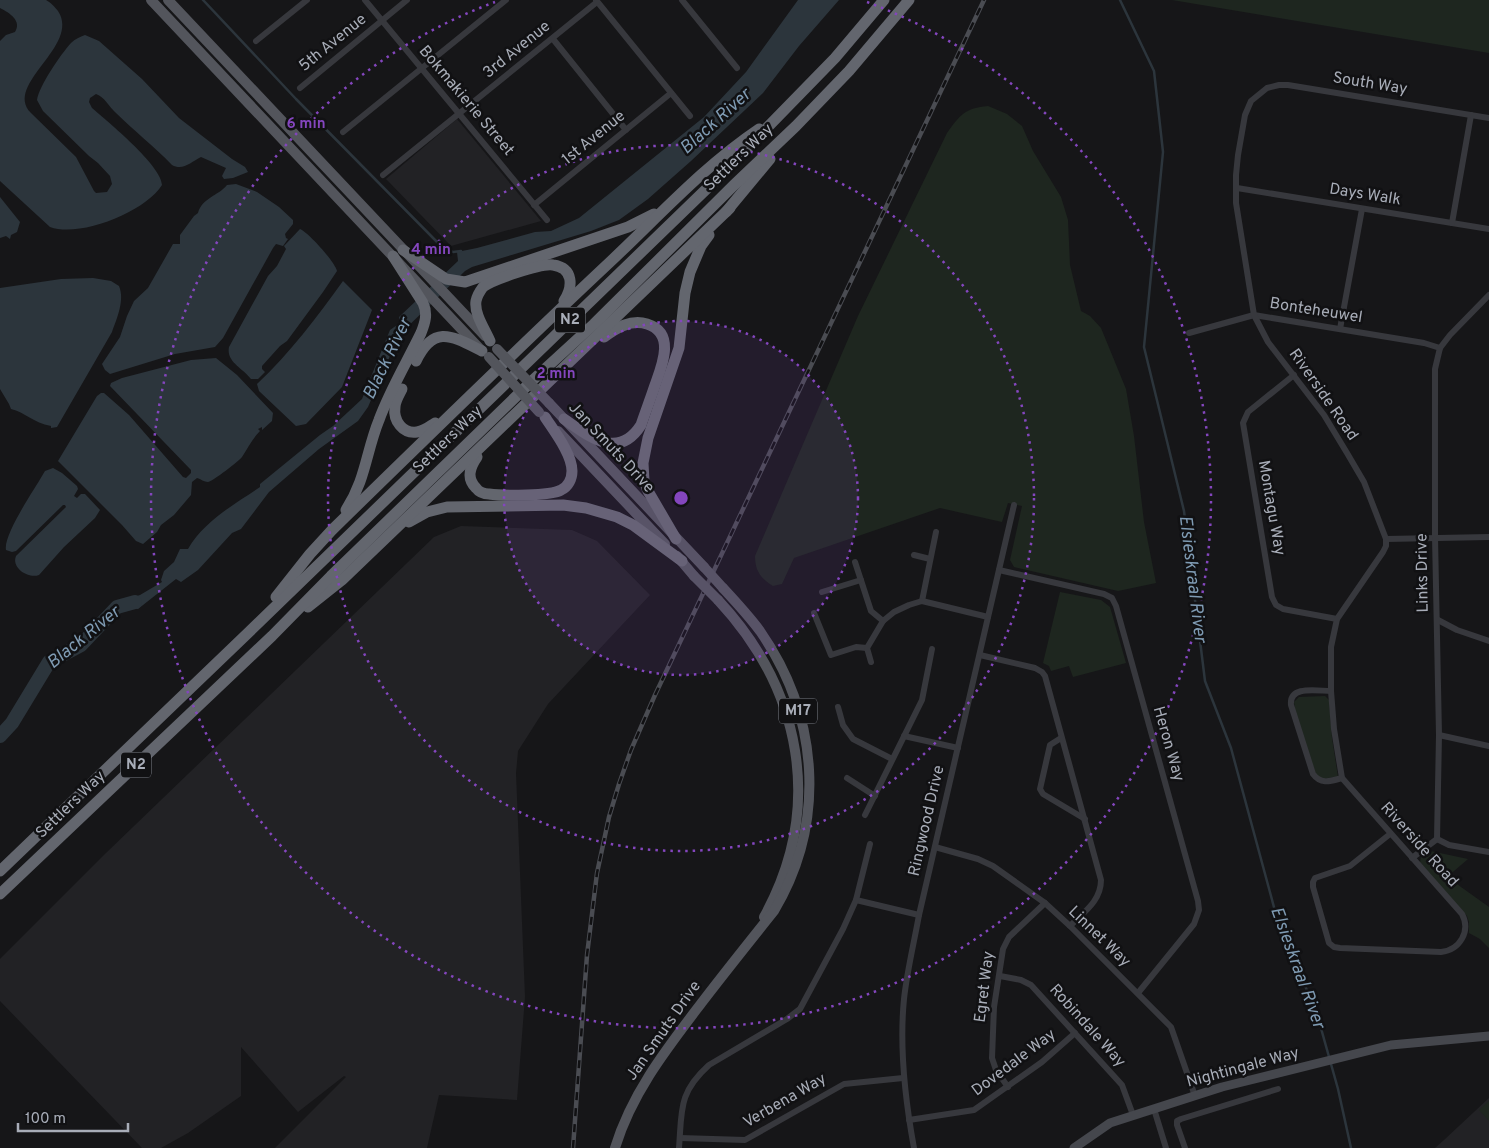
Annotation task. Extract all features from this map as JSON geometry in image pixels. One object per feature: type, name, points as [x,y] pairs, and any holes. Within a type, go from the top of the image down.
[{"type":"highway","name":"Settlers Way","points":[[0,871],[724,172],[835,58],[884,0]]},
{"type":"highway","name":"Settlers Way","points":[[0,894],[272,636],[331,576],[534,379],[600,318],[796,126],[849,71],[909,0]]},
{"type":"highway","points":[[249,632],[310,554],[332,530],[462,403],[714,164],[745,138],[779,115]]},
{"type":"highway","points":[[676,539],[648,492],[644,475],[644,454],[679,348],[685,294],[693,264],[701,246],[796,126]]},
{"type":"highway","points":[[398,253],[435,277],[460,282],[471,281],[628,227],[651,216],[674,201]]},
{"type":"highway","points":[[272,636],[342,580],[730,208]]},
{"type":"highway","points":[[332,530],[356,494],[366,468],[378,422],[425,321],[426,311],[420,291],[398,253]]},
{"type":"highway","points":[[494,345],[479,316],[476,304],[480,291],[493,282],[542,266],[553,265],[561,268],[569,276],[570,288],[567,296],[554,314]]},
{"type":"highway","points":[[564,419],[593,438],[606,443],[617,443],[628,439],[641,425],[663,364],[665,345],[661,335],[651,326],[631,323],[611,331],[568,364]]},
{"type":"highway","points":[[462,403],[429,427],[418,432],[403,429],[397,422],[394,413],[401,390],[422,349],[430,340],[441,336],[450,337],[486,354]]},
{"type":"highway","points":[[484,445],[470,473],[472,483],[480,491],[496,495],[546,494],[560,491],[566,487],[570,480],[572,466],[566,452],[542,414]]},
{"type":"highway","points":[[391,534],[427,512],[447,507],[580,507],[607,513],[628,522],[639,528],[682,561]]},
{"type":"main road","points":[[151,0],[398,253]]},
{"type":"main road","points":[[168,0],[398,253]]},
{"type":"main road","name":"Jan Smuts Drive","points":[[435,277],[448,298],[704,567],[752,621],[779,663],[791,689],[806,740],[810,788],[809,812],[805,836],[786,892],[774,911],[655,1066],[628,1113],[615,1148]]},
{"type":"main road","name":"Jan Smuts Drive","points":[[420,291],[440,305],[718,600],[750,638],[770,672],[787,713],[793,740],[797,763],[797,808],[791,848],[778,885],[751,940]]},
{"type":"street","points":[[256,41],[307,0]]},
{"type":"street","name":"Bokmakierie Street","points":[[365,0],[547,220]]},
{"type":"street","name":"5th Avenue","points":[[300,88],[407,0]]},
{"type":"street","points":[[343,132],[506,0]]},
{"type":"street","points":[[682,0],[737,68]]},
{"type":"street","points":[[597,1],[690,116]]},
{"type":"street","name":"3rd Avenue","points":[[382,175],[553,39],[597,1]]},
{"type":"street","points":[[553,39],[626,130]]},
{"type":"street","name":"South Way","points":[[1252,101],[1267,88],[1288,84],[1489,118]]},
{"type":"street","name":"1st Avenue","points":[[534,205],[671,93]]},
{"type":"street","name":"Riverside Road","points":[[1252,101],[1245,115],[1239,147],[1236,203],[1254,315],[1268,342],[1324,415],[1356,468],[1364,482],[1386,539]]},
{"type":"street","points":[[1452,223],[1470,115]]},
{"type":"street","name":"Days Walk","points":[[1236,188],[1489,229]]},
{"type":"street","points":[[1340,329],[1362,209]]},
{"type":"street","name":"Links Drive","points":[[1437,839],[1439,735],[1435,538],[1435,369],[1440,348],[1489,295]]},
{"type":"street","name":"Bonteheuwel","points":[[1189,333],[1254,315],[1424,343],[1440,348]]},
{"type":"street","name":"Montagu Way","points":[[1294,375],[1248,412],[1243,423],[1272,597],[1276,605],[1283,609],[1337,619]]},
{"type":"street","name":"Ringwood Drive","points":[[914,1148],[903,1078],[904,999],[919,915],[1014,504]]},
{"type":"street","points":[[922,601],[936,532]]},
{"type":"street","points":[[1331,691],[1298,691],[1290,699],[1313,774],[1316,778],[1326,782],[1342,778],[1334,729],[1331,691],[1331,648],[1337,619],[1383,552],[1386,546],[1386,539],[1489,537]]},
{"type":"street","points":[[914,555],[930,559]]},
{"type":"street","points":[[855,562],[871,611],[883,621]]},
{"type":"street","name":"Heron Way","points":[[999,570],[1104,594],[1112,598],[1116,606],[1199,910],[1194,924],[1138,993]]},
{"type":"street","points":[[822,592],[861,580]]},
{"type":"street","points":[[871,662],[867,648],[883,621],[894,612],[909,604],[922,601],[988,617]]},
{"type":"street","points":[[814,613],[831,656],[856,647],[867,648]]},
{"type":"street","points":[[1438,620],[1457,630],[1489,640]]},
{"type":"street","points":[[865,815],[922,700],[932,649]]},
{"type":"street","points":[[980,655],[1035,668],[1042,672],[1047,684],[1102,880],[1101,888],[1094,903],[1070,926]]},
{"type":"street","points":[[838,707],[843,725],[853,739],[892,759]]},
{"type":"street","points":[[1439,735],[1489,746]]},
{"type":"street","points":[[904,736],[958,748]]},
{"type":"street","points":[[1061,738],[1050,745],[1040,789],[1043,794],[1085,819]]},
{"type":"street","points":[[847,778],[876,796]]},
{"type":"street","name":"Riverside Road","points":[[1342,778],[1462,914],[1467,927],[1465,934],[1451,949],[1441,952],[1340,948],[1334,947],[1330,943],[1313,888],[1315,878],[1350,866],[1390,834]]},
{"type":"street","points":[[1412,858],[1437,839],[1449,845],[1489,852]]},
{"type":"street","points":[[679,1148],[681,1110],[685,1097],[699,1074],[709,1065],[787,1020],[800,1009],[843,929],[856,900],[870,844]]},
{"type":"street","name":"Linnet Way","points":[[935,847],[978,859],[993,866],[1045,903],[1070,926],[1171,1027],[1195,1096]]},
{"type":"street","points":[[856,900],[919,915]]},
{"type":"street","name":"Egret Way","points":[[1008,1087],[996,1070],[992,1058],[994,1007],[1003,949],[1009,937],[1045,903]]},
{"type":"street","name":"Robindale Way","points":[[1000,976],[1021,980],[1031,985],[1122,1085],[1133,1116]]},
{"type":"street","name":"Dovedale Way","points":[[909,1120],[974,1110],[1042,1062],[1075,1033]]},
{"type":"street","name":"Nightingale Way","points":[[1074,1148],[1105,1125],[1195,1096],[1391,1045],[1489,1036]]},
{"type":"street","name":"Verbena Way","points":[[680,1138],[745,1140],[844,1084],[903,1078]]},
{"type":"street","points":[[1185,1148],[1177,1121],[1278,1089]]},
{"type":"street","points":[[1154,1109],[1166,1148]]},
{"type":"shaded area","points":[[1172,0],[1489,0],[1489,53]]},
{"type":"shaded area","points":[[988,106],[1007,114],[1022,126],[1033,151],[1061,197],[1068,220],[1070,265],[1081,311],[1090,316],[1101,328],[1126,389],[1134,436],[1144,522],[1156,583],[1118,591],[1014,567],[1010,560],[1022,506],[1008,503],[1002,522],[940,508],[794,558],[782,584],[773,586],[759,573],[755,556],[858,316],[947,133],[956,121],[968,111]]},
{"type":"shaded area","points":[[457,119],[541,221],[451,246],[386,179]]},
{"type":"shaded area","points":[[461,526],[572,530],[597,541],[650,595],[548,704],[518,751],[516,773],[525,997],[517,1100],[439,1095],[427,1148],[275,1148],[346,1077],[344,1076],[298,1112],[241,1047],[241,1096],[188,1133],[161,1148],[142,1148],[0,1001],[0,959],[106,853],[434,537]]},
{"type":"shaded area","points":[[1060,592],[1101,600],[1110,607],[1126,663],[1073,677],[1069,666],[1051,671],[1049,666],[1043,663]]},
{"type":"shaded area","points":[[1325,696],[1329,700],[1338,777],[1318,779],[1297,724],[1294,702],[1299,697]]},
{"type":"shaded area","points":[[1426,850],[1468,859],[1447,877],[1489,907],[1489,948],[1480,939],[1469,933],[1467,916],[1420,863],[1421,855]]},
{"type":"shaded area","points":[[1489,1098],[1489,1148],[1435,1148],[1444,1140]]},
{"type":"shaded area","points":[[1489,1101],[1489,1121],[1479,1110]]},
{"type":"water","points":[[0,0],[46,0],[58,11],[62,24],[60,38],[33,77],[27,90],[25,102],[31,113],[76,157],[96,193],[107,192],[112,184],[110,176],[43,111],[37,100],[46,79],[62,55],[73,42],[85,35],[99,41],[142,79],[179,118],[245,167],[248,172],[233,178],[224,179],[222,176],[226,168],[201,157],[180,167],[172,165],[123,120],[102,97],[96,94],[90,98],[89,102],[92,108],[144,156],[160,177],[162,185],[142,205],[111,220],[78,229],[50,227],[0,181],[0,41],[6,35],[15,32],[17,24],[11,15],[0,8]]},
{"type":"water","name":"Black River","points":[[798,0],[839,0],[799,46],[763,93],[691,161],[648,199],[619,220],[591,231],[472,267],[465,271],[399,335],[368,407],[358,421],[319,449],[269,492],[241,529],[232,533],[198,570],[181,582],[176,579],[138,609],[117,607],[119,602],[140,595],[162,582],[164,571],[174,562],[180,549],[188,549],[202,530],[211,522],[260,487],[260,484],[333,426],[362,399],[390,330],[400,323],[399,317],[458,261],[457,252],[535,232],[551,231],[579,218],[704,117],[746,72]]},
{"type":"water","points":[[236,184],[257,192],[279,207],[293,220],[293,224],[285,234],[288,239],[283,246],[276,244],[273,248],[223,338],[215,347],[175,354],[110,374],[102,364],[120,337],[134,301],[148,288],[173,244],[180,244],[180,235],[203,204],[227,185]]},
{"type":"water","points":[[0,197],[20,222],[17,232],[11,235],[10,239],[6,236],[0,238]]},
{"type":"water","points":[[300,229],[321,248],[332,261],[337,271],[287,341],[262,366],[265,372],[258,379],[251,379],[230,357],[229,347],[268,276],[277,266],[286,249],[284,246]]},
{"type":"water","points":[[93,278],[111,281],[119,286],[121,303],[118,315],[112,332],[57,427],[51,428],[51,426],[39,423],[21,412],[11,409],[0,389],[0,288],[61,279]]},
{"type":"water","points":[[343,281],[372,310],[342,387],[306,424],[296,426],[259,391],[257,384],[292,347]]},
{"type":"water","points":[[216,358],[237,375],[273,413],[272,421],[262,430],[262,427],[258,429],[260,431],[242,457],[226,471],[208,482],[197,478],[192,482],[191,495],[174,515],[161,525],[157,532],[143,544],[136,541],[58,461],[97,396],[104,393],[129,415],[183,477],[186,478],[191,473],[191,470],[110,386],[111,383],[122,378],[191,360]]},
{"type":"water","points":[[53,468],[77,486],[78,489],[74,496],[77,498],[81,494],[85,494],[100,510],[95,518],[64,547],[39,575],[35,576],[26,574],[18,568],[15,560],[16,556],[66,507],[65,505],[16,551],[6,550],[6,543],[14,524],[45,471]]},
{"type":"waterway","points":[[203,0],[296,99],[440,245],[453,252],[461,251]]},
{"type":"waterway","name":"Elsieskraal River","points":[[1120,0],[1154,71],[1163,152],[1144,347],[1184,511],[1205,681],[1231,748],[1278,922],[1317,1014],[1338,1089],[1351,1148]]},
{"type":"waterway","name":"Black River","points":[[0,736],[12,723],[49,662],[81,645],[117,607],[135,602]]},
{"type":"railway","points":[[573,1148],[587,955],[597,873],[609,817],[631,750],[655,695],[984,0]]}]
